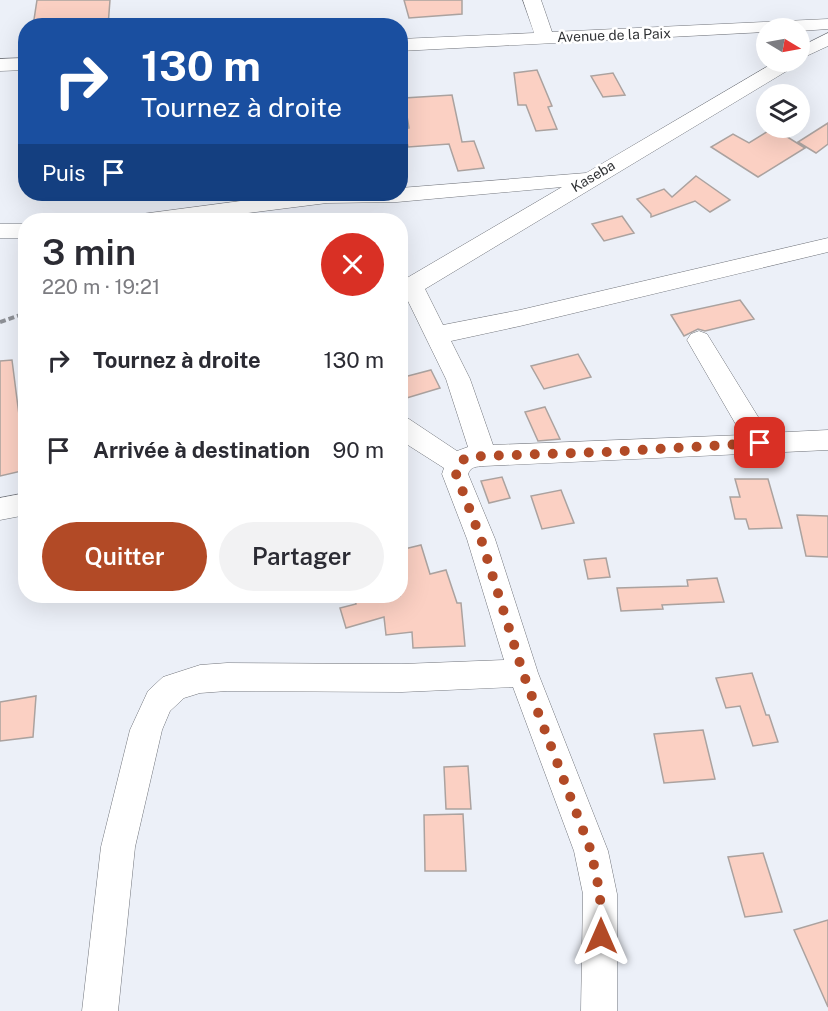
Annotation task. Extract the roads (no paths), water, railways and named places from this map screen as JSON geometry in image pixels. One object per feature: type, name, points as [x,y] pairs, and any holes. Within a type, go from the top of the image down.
[{"type":"street","points":[[532,0],[545,38]]},
{"type":"street","name":"Avenue de la Paix","points":[[408,45],[828,24]]},
{"type":"street","points":[[810,48],[828,38]]},
{"type":"street","points":[[0,65],[18,64]]},
{"type":"street","name":"Kaseba","points":[[408,289],[771,72]]},
{"type":"street","points":[[408,194],[590,178]]},
{"type":"street","points":[[196,213],[288,201]]},
{"type":"street","points":[[0,231],[18,231]]},
{"type":"street","points":[[436,335],[520,318],[828,245]]},
{"type":"street","points":[[408,293],[436,335],[458,379],[471,460]]},
{"type":"street","points":[[699,340],[760,443]]},
{"type":"street","points":[[408,432],[429,448],[471,460],[828,440]]},
{"type":"street","points":[[471,460],[456,474],[481,539],[523,673],[591,851],[597,874],[602,922],[599,1011]]},
{"type":"street","points":[[0,509],[18,506]]},
{"type":"street","points":[[100,1011],[118,847],[146,730],[159,701],[174,687],[200,679],[227,677],[402,678],[523,673]]}]
